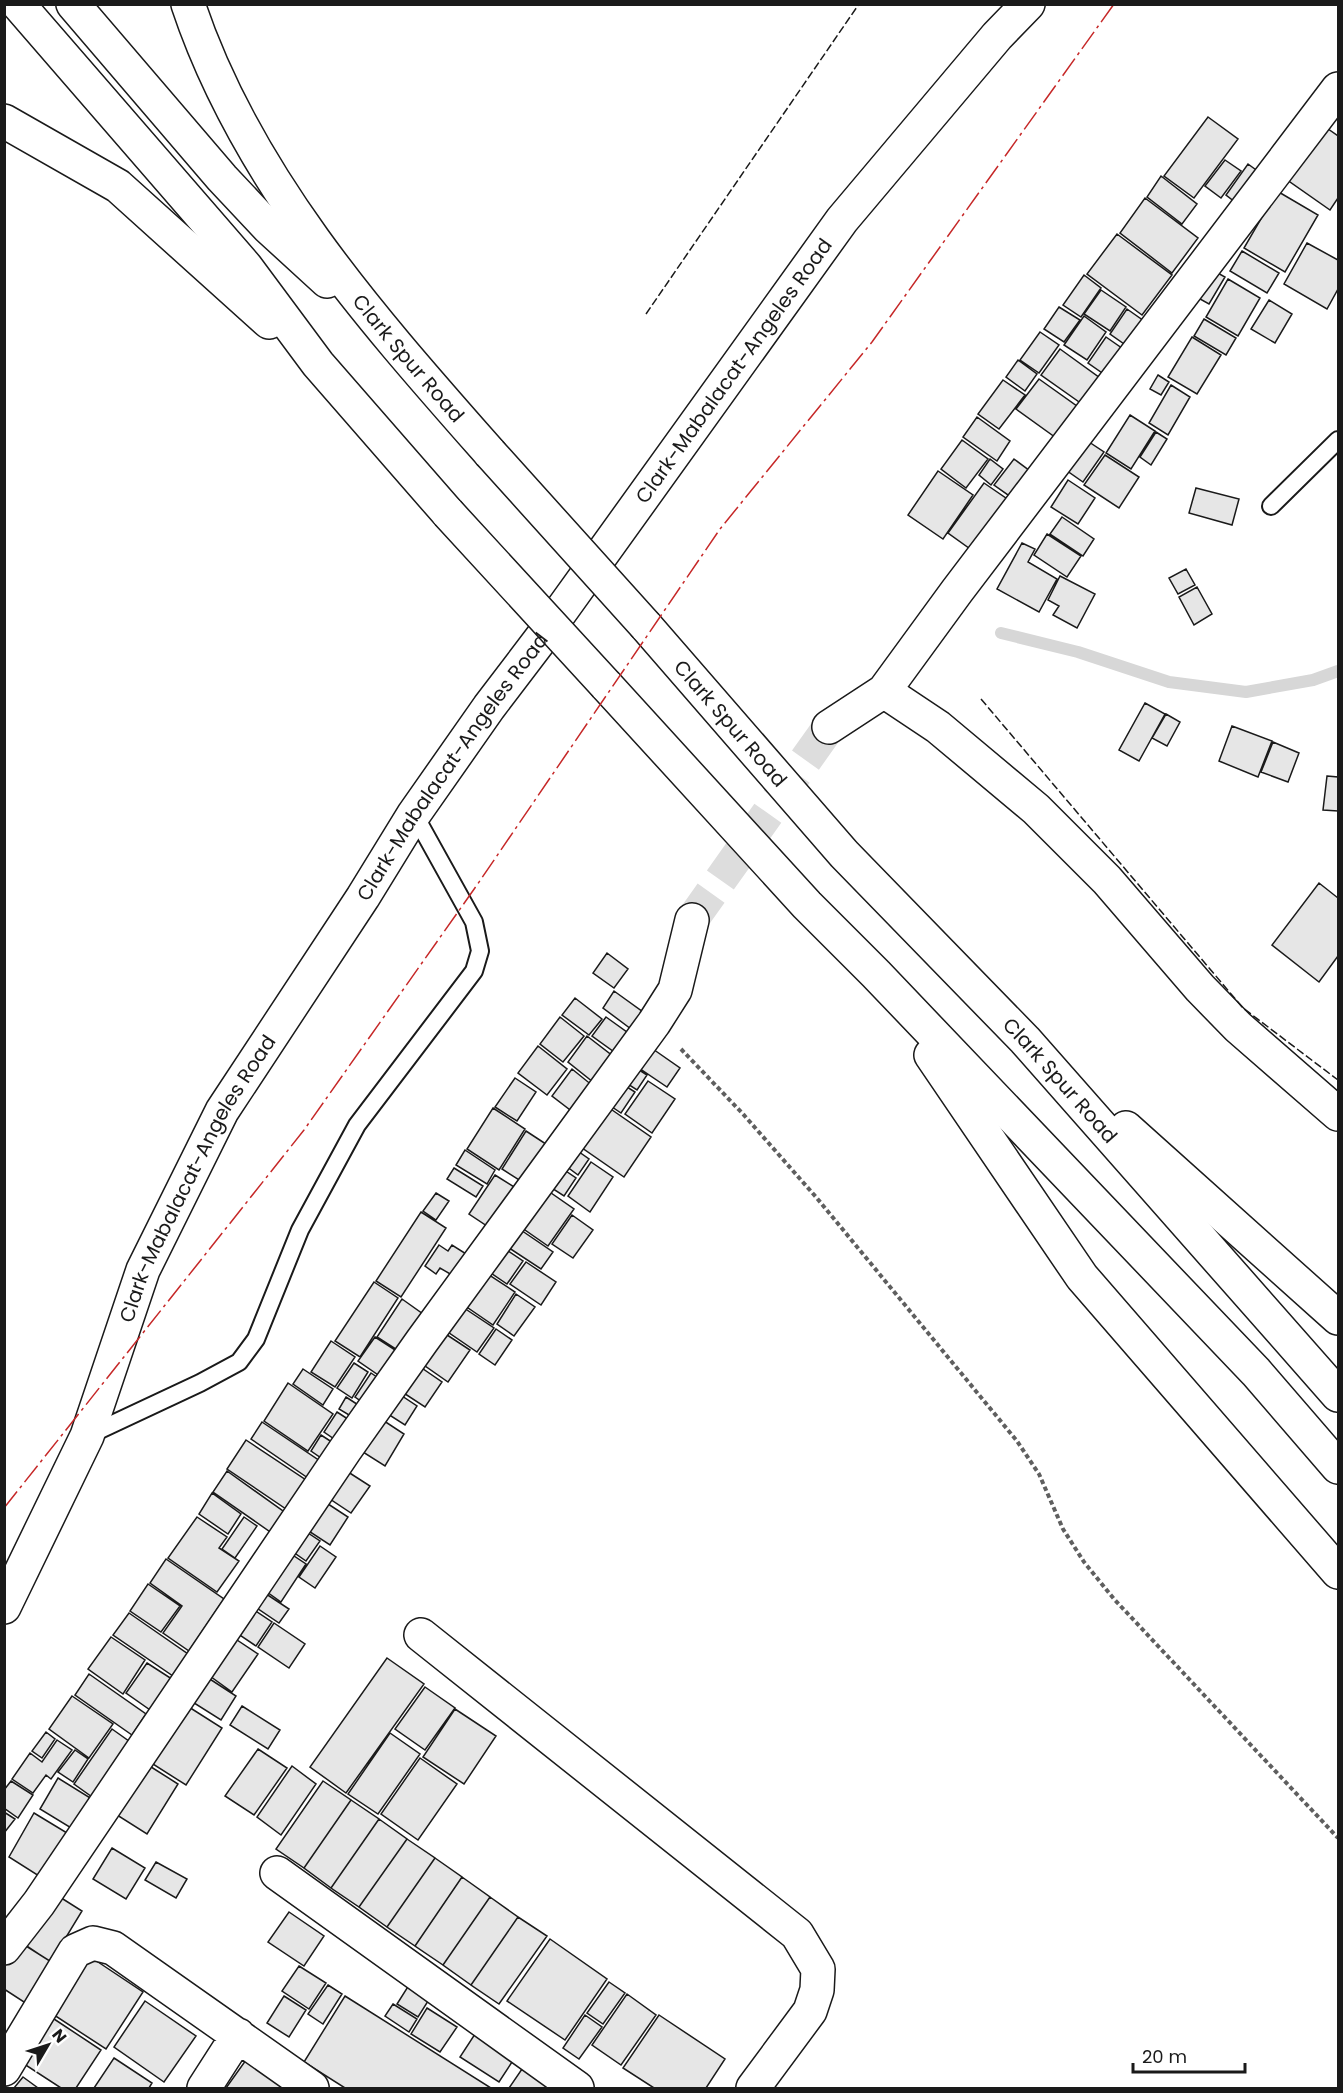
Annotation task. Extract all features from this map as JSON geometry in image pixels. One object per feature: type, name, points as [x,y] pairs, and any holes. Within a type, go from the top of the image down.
[{"type":"main road","points":[[18,4],[246,267],[318,364],[448,513],[807,905],[876,974],[1256,1372],[1338,1467]]},
{"type":"main road","points":[[73,4],[253,211],[390,339]]},
{"type":"main road","name":"Clark Spur Road","points":[[188,4],[203,49],[254,149],[295,214],[390,339],[646,626],[844,854],[1025,1040],[1338,1395]]},
{"type":"main road","name":"Clark-Mabalacat-Angeles Road","points":[[4,1607],[87,1436],[143,1270],[222,1111],[363,897],[414,814],[842,219],[997,36],[1028,4]]},
{"type":"main road","points":[[829,727],[884,691],[971,572],[1338,89]]},
{"type":"main road","points":[[4,121],[118,186],[318,364]]},
{"type":"main road","points":[[884,691],[938,727],[1036,809],[1107,880],[1200,988],[1238,1027],[1338,1114]]},
{"type":"main road","points":[[4,1948],[39,1903],[351,1441],[547,1167],[654,1023],[675,990],[692,920]]},
{"type":"main road","points":[[876,974],[1082,1277],[1338,1572]]},
{"type":"main road","points":[[1025,1040],[1338,1318]]},
{"type":"main road","points":[[421,1635],[797,1934],[818,1970],[817,1990],[810,2011],[753,2088]]},
{"type":"main road","points":[[277,1873],[577,2088]]},
{"type":"main road","points":[[4,2069],[75,1952],[93,1943],[113,1948],[312,2088]]},
{"type":"main road","points":[[204,2088],[238,2035]]},
{"type":"lane","points":[[1271,506],[1338,440]]},
{"type":"lane","points":[[87,1436],[200,1383],[239,1362],[256,1339],[300,1230],[357,1125],[474,971],[480,951],[474,922],[414,814]]},
{"type":"path","points":[[654,1023],[743,1114],[816,1197],[1017,1441],[1039,1474],[1063,1529],[1084,1562],[1114,1599],[1338,1838]]},
{"type":"building","points":[[1208,117],[1238,139],[1194,198],[1164,176]]},
{"type":"building","points":[[1321,124],[1338,136],[1338,198],[1330,210],[1283,177]]},
{"type":"building","points":[[1225,160],[1241,171],[1221,198],[1205,186]]},
{"type":"building","points":[[1248,164],[1267,178],[1244,209],[1226,195]]},
{"type":"building","points":[[1161,176],[1197,204],[1182,224],[1147,197]]},
{"type":"building","points":[[1277,191],[1318,215],[1285,272],[1244,248]]},
{"type":"building","points":[[1145,198],[1198,238],[1172,273],[1120,233]]},
{"type":"building","points":[[1117,234],[1172,275],[1142,315],[1087,274]]},
{"type":"building","points":[[1307,243],[1338,260],[1338,289],[1327,309],[1284,284]]},
{"type":"building","points":[[1242,251],[1279,273],[1267,293],[1230,271]]},
{"type":"building","points":[[1207,267],[1225,277],[1209,304],[1191,294]]},
{"type":"building","points":[[1084,275],[1101,288],[1081,317],[1063,305]]},
{"type":"building","points":[[1228,279],[1260,298],[1238,336],[1206,317]]},
{"type":"building","points":[[1101,290],[1126,307],[1110,331],[1084,314]]},
{"type":"building","points":[[1269,300],[1292,314],[1275,343],[1251,329]]},
{"type":"building","points":[[1059,307],[1080,320],[1064,342],[1044,329]]},
{"type":"building","points":[[1127,309],[1144,321],[1127,346],[1110,334]]},
{"type":"building","points":[[1084,316],[1106,332],[1087,360],[1064,345]]},
{"type":"building","points":[[1204,319],[1236,338],[1226,355],[1194,336]]},
{"type":"building","points":[[1040,332],[1059,345],[1039,373],[1020,360]]},
{"type":"building","points":[[1106,337],[1126,351],[1108,377],[1088,363]]},
{"type":"building","points":[[1192,337],[1221,355],[1197,394],[1168,377]]},
{"type":"building","points":[[1060,349],[1100,378],[1082,404],[1041,375]]},
{"type":"building","points":[[1018,360],[1037,374],[1025,391],[1006,377]]},
{"type":"building","points":[[1158,375],[1169,382],[1161,395],[1150,389]]},
{"type":"building","points":[[1039,379],[1081,409],[1059,440],[1016,409]]},
{"type":"building","points":[[1003,380],[1025,395],[999,429],[978,414]]},
{"type":"building","points":[[1171,385],[1190,397],[1168,435],[1149,423]]},
{"type":"building","points":[[1130,415],[1155,431],[1131,469],[1106,453]]},
{"type":"building","points":[[977,417],[1010,441],[997,461],[963,437]]},
{"type":"building","points":[[1156,432],[1167,439],[1151,465],[1140,457]]},
{"type":"building","points":[[1083,438],[1104,452],[1083,482],[1063,468]]},
{"type":"building","points":[[962,440],[988,459],[966,488],[941,469]]},
{"type":"building","points":[[1105,455],[1139,477],[1119,508],[1084,485]]},
{"type":"building","points":[[990,459],[1003,469],[991,485],[979,475]]},
{"type":"building","points":[[1014,459],[1038,477],[1018,502],[994,485]]},
{"type":"building","points":[[938,471],[973,495],[943,539],[908,515]]},
{"type":"building","points":[[1068,480],[1095,498],[1078,524],[1051,507]]},
{"type":"building","points":[[984,483],[1016,505],[980,556],[948,533]]},
{"type":"building","points":[[1196,488],[1239,499],[1232,525],[1189,513]]},
{"type":"building","points":[[1062,517],[1094,539],[1083,556],[1050,534]]},
{"type":"building","points":[[1047,534],[1081,556],[1067,577],[1034,555]]},
{"type":"building","points":[[1022,543],[1035,549],[1028,562],[1057,579],[1039,612],[997,589]]},
{"type":"building","points":[[1186,569],[1195,585],[1178,594],[1169,578]]},
{"type":"building","points":[[1060,576],[1095,594],[1077,628],[1053,615],[1059,606],[1048,600]]},
{"type":"building","points":[[1197,587],[1212,614],[1194,625],[1179,597]]},
{"type":"building","points":[[1145,703],[1165,714],[1139,761],[1119,750]]},
{"type":"building","points":[[1166,714],[1180,722],[1167,746],[1152,738]]},
{"type":"building","points":[[1232,726],[1272,741],[1258,777],[1219,761]]},
{"type":"building","points":[[1273,742],[1299,753],[1288,782],[1261,772]]},
{"type":"building","points":[[1327,776],[1338,777],[1338,811],[1323,810]]},
{"type":"building","points":[[1319,883],[1338,898],[1338,956],[1319,982],[1272,945]]},
{"type":"building","points":[[607,953],[628,969],[614,988],[593,973]]},
{"type":"building","points":[[614,991],[643,1012],[631,1029],[603,1008]]},
{"type":"building","points":[[575,998],[602,1019],[589,1035],[562,1015]]},
{"type":"building","points":[[560,1017],[584,1036],[563,1062],[540,1044]]},
{"type":"building","points":[[606,1017],[631,1035],[617,1054],[592,1036]]},
{"type":"building","points":[[587,1036],[618,1060],[598,1086],[568,1062]]},
{"type":"building","points":[[538,1046],[567,1069],[547,1095],[518,1073]]},
{"type":"building","points":[[650,1047],[680,1068],[667,1087],[636,1066]]},
{"type":"building","points":[[630,1064],[647,1075],[637,1090],[620,1079]]},
{"type":"building","points":[[572,1069],[598,1090],[578,1116],[552,1096]]},
{"type":"building","points":[[515,1078],[536,1092],[517,1121],[495,1107]]},
{"type":"building","points":[[616,1080],[635,1092],[621,1113],[602,1100]]},
{"type":"building","points":[[648,1081],[675,1099],[652,1133],[625,1114]]},
{"type":"building","points":[[602,1103],[651,1137],[624,1177],[575,1143]]},
{"type":"building","points":[[493,1108],[525,1129],[499,1170],[467,1149]]},
{"type":"building","points":[[526,1131],[552,1148],[527,1185],[502,1169]]},
{"type":"building","points":[[572,1147],[589,1159],[578,1175],[562,1163]]},
{"type":"building","points":[[465,1150],[495,1170],[487,1184],[456,1165]]},
{"type":"building","points":[[591,1162],[613,1177],[590,1212],[568,1196]]},
{"type":"building","points":[[557,1165],[576,1178],[564,1196],[544,1183]]},
{"type":"building","points":[[454,1168],[483,1186],[476,1197],[447,1179]]},
{"type":"building","points":[[495,1175],[519,1190],[493,1230],[469,1214]]},
{"type":"building","points":[[541,1186],[574,1209],[548,1246],[515,1223]]},
{"type":"building","points":[[436,1193],[449,1201],[436,1220],[423,1211]]},
{"type":"building","points":[[421,1212],[446,1228],[401,1297],[376,1281]]},
{"type":"building","points":[[572,1215],[593,1230],[573,1258],[552,1244]]},
{"type":"building","points":[[512,1224],[553,1252],[541,1269],[500,1242]]},
{"type":"building","points":[[498,1244],[523,1261],[507,1284],[482,1267]]},
{"type":"building","points":[[439,1245],[448,1251],[452,1245],[471,1257],[457,1278],[440,1268],[436,1274],[425,1266]]},
{"type":"building","points":[[526,1262],[556,1282],[541,1305],[510,1284]]},
{"type":"building","points":[[480,1269],[515,1292],[493,1325],[458,1301]]},
{"type":"building","points":[[374,1282],[398,1298],[360,1357],[335,1341]]},
{"type":"building","points":[[516,1294],[535,1307],[514,1336],[497,1324]]},
{"type":"building","points":[[402,1299],[430,1319],[405,1355],[377,1337]]},
{"type":"building","points":[[458,1304],[494,1328],[477,1352],[442,1328]]},
{"type":"building","points":[[438,1329],[470,1350],[448,1382],[418,1361]]},
{"type":"building","points":[[496,1329],[512,1340],[495,1365],[479,1354]]},
{"type":"building","points":[[375,1337],[403,1355],[387,1381],[358,1361]]},
{"type":"building","points":[[331,1341],[355,1357],[335,1387],[311,1372]]},
{"type":"building","points":[[413,1362],[442,1382],[425,1407],[396,1388]]},
{"type":"building","points":[[354,1363],[368,1372],[352,1398],[337,1388]]},
{"type":"building","points":[[303,1369],[333,1389],[323,1405],[293,1384]]},
{"type":"building","points":[[371,1373],[387,1384],[371,1408],[355,1397]]},
{"type":"building","points":[[288,1383],[333,1414],[308,1451],[264,1421]]},
{"type":"building","points":[[393,1390],[417,1406],[405,1425],[380,1409]]},
{"type":"building","points":[[346,1397],[366,1410],[359,1421],[339,1409]]},
{"type":"building","points":[[337,1412],[357,1425],[343,1445],[324,1432]]},
{"type":"building","points":[[375,1415],[404,1434],[385,1466],[355,1447]]},
{"type":"building","points":[[262,1422],[320,1461],[308,1478],[251,1439]]},
{"type":"building","points":[[321,1435],[338,1446],[327,1462],[311,1451]]},
{"type":"building","points":[[246,1440],[309,1482],[289,1511],[227,1469]]},
{"type":"building","points":[[345,1470],[370,1486],[351,1513],[327,1497]]},
{"type":"building","points":[[227,1471],[290,1516],[276,1536],[213,1492]]},
{"type":"building","points":[[212,1493],[241,1514],[228,1534],[199,1514]]},
{"type":"building","points":[[319,1498],[348,1517],[330,1545],[301,1526]]},
{"type":"building","points":[[197,1517],[227,1537],[219,1548],[239,1561],[217,1592],[168,1558]]},
{"type":"building","points":[[244,1517],[257,1526],[235,1558],[222,1549]]},
{"type":"building","points":[[299,1527],[320,1541],[306,1561],[286,1547]]},
{"type":"building","points":[[320,1546],[336,1557],[315,1588],[299,1577]]},
{"type":"building","points":[[285,1550],[306,1564],[281,1602],[260,1587]]},
{"type":"building","points":[[166,1559],[224,1599],[189,1651],[163,1633],[182,1606],[150,1583]]},
{"type":"building","points":[[148,1584],[180,1606],[161,1632],[130,1611]]},
{"type":"building","points":[[254,1586],[289,1609],[279,1623],[245,1600]]},
{"type":"building","points":[[244,1603],[272,1622],[256,1646],[228,1627]]},
{"type":"building","points":[[129,1613],[188,1654],[173,1676],[113,1635]]},
{"type":"building","points":[[274,1623],[305,1644],[289,1668],[258,1647]]},
{"type":"building","points":[[228,1634],[258,1654],[232,1692],[203,1671]]},
{"type":"building","points":[[111,1637],[145,1660],[123,1694],[88,1669]]},
{"type":"building","points":[[387,1658],[424,1684],[346,1793],[310,1767]]},
{"type":"building","points":[[147,1663],[175,1681],[153,1712],[126,1693]]},
{"type":"building","points":[[199,1672],[236,1696],[221,1720],[183,1696]]},
{"type":"building","points":[[89,1674],[146,1714],[132,1735],[75,1695]]},
{"type":"building","points":[[425,1687],[455,1708],[425,1750],[395,1729]]},
{"type":"building","points":[[72,1696],[113,1724],[89,1758],[49,1729]]},
{"type":"building","points":[[181,1702],[222,1728],[186,1785],[145,1759]]},
{"type":"building","points":[[242,1706],[280,1730],[268,1749],[230,1725]]},
{"type":"building","points":[[455,1709],[496,1736],[464,1784],[423,1757]]},
{"type":"building","points":[[112,1729],[133,1744],[95,1799],[74,1784]]},
{"type":"building","points":[[46,1732],[55,1739],[42,1758],[32,1751]]},
{"type":"building","points":[[390,1733],[420,1754],[378,1814],[348,1794]]},
{"type":"building","points":[[57,1740],[72,1750],[51,1779],[46,1775],[33,1793],[12,1779],[30,1753],[42,1762]]},
{"type":"building","points":[[258,1749],[287,1768],[254,1815],[225,1796]]},
{"type":"building","points":[[75,1750],[88,1759],[73,1782],[58,1772]]},
{"type":"building","points":[[420,1758],[457,1784],[418,1840],[381,1814]]},
{"type":"building","points":[[148,1765],[178,1784],[147,1834],[117,1815]]},
{"type":"building","points":[[292,1766],[316,1784],[281,1835],[257,1817]]},
{"type":"building","points":[[58,1778],[100,1804],[81,1834],[40,1809]]},
{"type":"building","points":[[11,1781],[33,1795],[18,1818],[4,1808],[4,1790]]},
{"type":"building","points":[[323,1781],[351,1800],[304,1868],[276,1849]]},
{"type":"building","points":[[351,1800],[379,1819],[331,1888],[304,1868]]},
{"type":"building","points":[[4,1812],[15,1819],[4,1833]]},
{"type":"building","points":[[34,1813],[77,1839],[50,1883],[9,1857]]},
{"type":"building","points":[[379,1819],[407,1839],[359,1907],[331,1888]]},
{"type":"building","points":[[407,1839],[435,1858],[387,1927],[359,1907]]},
{"type":"building","points":[[112,1848],[145,1868],[126,1899],[93,1879]]},
{"type":"building","points":[[435,1858],[462,1877],[415,1946],[387,1927]]},
{"type":"building","points":[[156,1862],[187,1879],[176,1898],[145,1880]]},
{"type":"building","points":[[462,1877],[490,1897],[443,1965],[415,1946]]},
{"type":"building","points":[[55,1894],[82,1911],[51,1962],[24,1944]]},
{"type":"building","points":[[490,1897],[518,1917],[471,1985],[443,1965]]},
{"type":"building","points":[[289,1912],[324,1936],[304,1966],[268,1942]]},
{"type":"building","points":[[518,1917],[547,1936],[499,2004],[471,1985]]},
{"type":"building","points":[[15,1939],[53,1963],[27,2004],[4,1989],[4,1956]]},
{"type":"building","points":[[550,1939],[607,1979],[565,2040],[507,2001]]},
{"type":"building","points":[[89,1956],[143,1992],[106,2049],[51,2013]]},
{"type":"building","points":[[299,1966],[326,1983],[309,2009],[282,1991]]},
{"type":"building","points":[[609,1982],[625,1993],[603,2024],[587,2013]]},
{"type":"building","points":[[328,1985],[342,1994],[323,2024],[308,2014]]},
{"type":"building","points":[[409,1985],[430,1998],[418,2017],[397,2004]]},
{"type":"building","points":[[627,1994],[656,2015],[621,2065],[592,2045]]},
{"type":"building","points":[[284,1996],[306,2010],[289,2037],[267,2023]]},
{"type":"building","points":[[345,1996],[491,2088],[345,2088],[304,2062]]},
{"type":"building","points":[[145,2001],[196,2036],[164,2082],[114,2047]]},
{"type":"building","points":[[393,2004],[417,2019],[409,2032],[385,2016]]},
{"type":"building","points":[[427,2008],[457,2027],[440,2052],[411,2034]]},
{"type":"building","points":[[585,2015],[602,2027],[579,2059],[563,2048]]},
{"type":"building","points":[[659,2015],[725,2059],[706,2088],[654,2088],[623,2068]]},
{"type":"building","points":[[51,2017],[101,2050],[76,2088],[61,2088],[21,2062]]},
{"type":"building","points":[[477,2031],[516,2056],[499,2082],[460,2057]]},
{"type":"building","points":[[114,2058],[152,2083],[149,2088],[94,2088]]},
{"type":"building","points":[[246,2060],[288,2088],[226,2088]]},
{"type":"building","points":[[522,2069],[552,2088],[509,2088]]},
{"type":"building","points":[[23,2077],[38,2088],[14,2088]]},
{"type":"waterway","points":[[1001,633],[1078,652],[1169,682],[1246,692],[1313,680],[1338,671]]},
{"type":"tunnel","points":[[692,920],[829,727]]},
{"type":"fence","points":[[646,314],[859,4]]},
{"type":"fence","points":[[981,699],[1243,1008],[1338,1080]]},
{"type":"power","points":[[4,1508],[304,1130],[477,885],[720,529],[872,342],[1114,4]]}]
